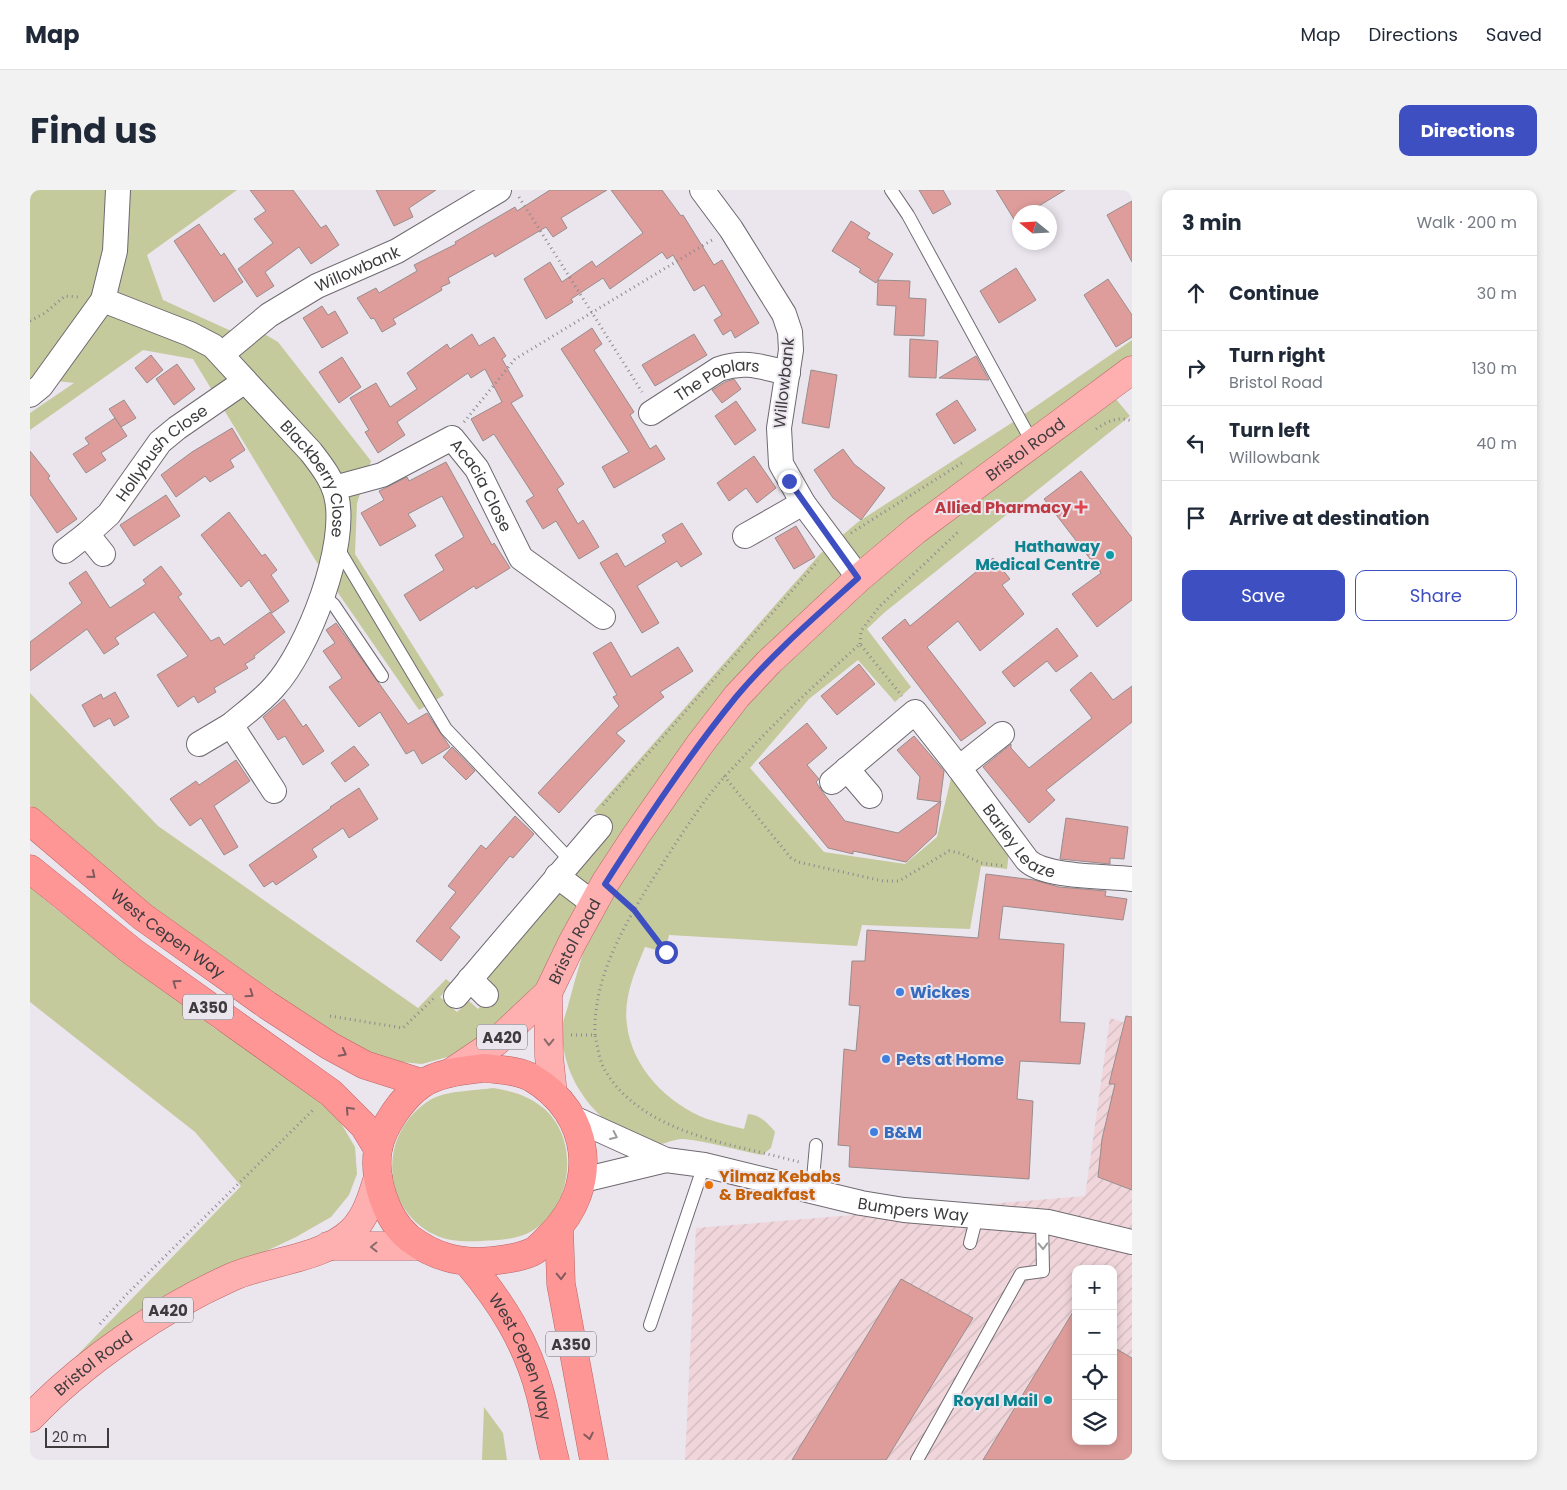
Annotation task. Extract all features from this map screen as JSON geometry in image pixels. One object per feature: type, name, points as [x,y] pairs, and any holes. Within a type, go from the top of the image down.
[{"type":"highway","name":"West Cepen Way","points":[[30,821],[144,917],[211,967],[302,1028],[365,1065],[422,1083]]},
{"type":"highway","name":"A350","points":[[30,869],[133,952],[331,1093],[364,1126],[378,1148]]},
{"type":"highway","points":[[484,1068],[508,1071],[531,1077],[553,1094],[569,1116],[579,1133],[585,1157],[583,1180],[574,1206],[559,1227],[535,1250],[512,1259],[468,1263],[443,1256],[420,1246],[402,1233],[391,1216],[378,1177],[378,1148],[388,1124],[422,1083],[450,1073],[484,1068]]},
{"type":"highway","name":"A350","points":[[559,1227],[561,1284],[594,1460]]},
{"type":"highway","name":"West Cepen Way","points":[[468,1263],[500,1303],[513,1324],[522,1344],[540,1392],[555,1460]]},
{"type":"main road","name":"Bristol Road","points":[[450,1073],[496,1042],[548,993],[599,894],[666,792],[737,696],[800,630],[858,578],[945,507],[1132,370]]},
{"type":"main road","name":"Bristol Road","points":[[548,993],[549,1056],[553,1094]]},
{"type":"main road","name":"Bristol Road","points":[[30,1418],[86,1368],[158,1316],[232,1276],[328,1246],[352,1231],[367,1210],[378,1177]]},
{"type":"main road","name":"Bristol Road","points":[[328,1246],[420,1246]]},
{"type":"street","points":[[30,395],[41,386],[103,300],[115,251],[118,190]]},
{"type":"street","name":"Willowbank","points":[[222,354],[269,315],[366,255],[397,251],[499,190]]},
{"type":"street","name":"Willowbank","points":[[702,190],[731,229],[784,314],[790,341],[788,373],[779,428],[778,450],[785,473],[803,503],[858,578]]},
{"type":"street","name":"Blackberry Close","points":[[103,300],[190,334],[213,346],[311,452],[324,469],[334,488],[339,514],[336,545],[322,594],[303,641],[286,673],[274,688],[231,724],[198,744]]},
{"type":"street","name":"The Poplars","points":[[651,413],[719,369],[731,365],[750,364],[788,373]]},
{"type":"street","name":"Hollybush Close","points":[[65,551],[87,534],[122,497],[147,458],[160,442],[176,428],[245,381]]},
{"type":"street","name":"Acacia Close","points":[[334,488],[382,476],[452,438],[476,469],[521,558],[603,617]]},
{"type":"street","points":[[745,536],[803,503]]},
{"type":"street","points":[[87,534],[104,554]]},
{"type":"street","points":[[870,796],[840,776],[916,712]]},
{"type":"street","name":"Barley Leaze","points":[[916,712],[1033,866],[1047,871],[1132,879]]},
{"type":"street","points":[[231,724],[274,791]]},
{"type":"street","points":[[959,768],[1002,734]]},
{"type":"street","points":[[463,990],[600,827]]},
{"type":"street","points":[[564,869],[599,894]]},
{"type":"street","name":"Bumpers Way","points":[[569,1116],[666,1160],[704,1165],[861,1203],[904,1210],[1042,1221],[1131,1240]]},
{"type":"street","name":"Bumpers Way","points":[[583,1180],[666,1160]]},
{"type":"lane","points":[[891,190],[908,215],[1032,442]]},
{"type":"lane","points":[[336,545],[446,729],[564,869]]},
{"type":"lane","points":[[322,594],[334,605],[382,676]]},
{"type":"lane","points":[[812,1190],[816,1145]]},
{"type":"lane","points":[[650,1326],[704,1165]]},
{"type":"lane","points":[[970,1243],[977,1216]]},
{"type":"lane","points":[[917,1460],[1021,1274],[1043,1271],[1042,1221]]},
{"type":"path","points":[[515,190],[642,388],[651,413]]},
{"type":"path","points":[[452,438],[515,360],[731,229]]},
{"type":"path","points":[[30,321],[45,313],[65,296],[103,300]]},
{"type":"path","points":[[1090,433],[1110,420],[1124,418],[1132,421]]},
{"type":"path","points":[[916,712],[860,644],[861,631],[879,607],[965,526]]},
{"type":"path","points":[[815,1166],[688,1132],[650,1114],[629,1099],[605,1071],[595,1035],[596,1003],[605,970],[634,910],[678,840],[724,776],[804,693],[860,644]]},
{"type":"path","points":[[724,776],[791,858],[798,862],[877,880],[893,881],[911,875],[941,854],[949,851],[960,853],[981,863],[1016,868],[1028,860]]},
{"type":"path","points":[[599,894],[634,910],[666,952]]},
{"type":"path","points":[[302,1028],[316,1013],[403,1028],[463,990]]},
{"type":"path","points":[[549,1034],[595,1035]]},
{"type":"path","points":[[94,1331],[127,1294],[319,1105]]},
{"type":"shaded area","points":[[1110,1018],[1132,1025],[1132,1460],[685,1460],[696,1228],[1085,1196]]},
{"type":"green space","points":[[30,190],[237,190],[147,255],[163,300],[229,330],[266,335],[278,342],[371,461],[357,503],[355,554],[444,695],[419,710],[316,561],[193,359],[143,350],[30,430],[30,413],[74,383],[40,379],[30,386]]},
{"type":"green space","points":[[1132,340],[1132,356],[1100,380],[1130,416],[885,612],[867,629],[911,687],[895,702],[858,660],[809,699],[750,768],[824,852],[905,864],[937,837],[952,774],[1009,852],[1007,869],[981,866],[970,929],[862,925],[857,946],[669,935],[665,952],[645,947],[628,995],[626,1015],[630,1041],[636,1056],[644,1070],[666,1094],[693,1112],[707,1119],[744,1129],[748,1114],[763,1120],[775,1132],[771,1148],[762,1155],[684,1139],[654,1145],[650,1144],[632,1137],[615,1127],[587,1101],[568,1067],[563,1048],[562,1028],[592,926],[542,975],[525,1005],[469,1051],[422,1064],[379,1060],[313,1027],[208,953],[30,805],[30,693],[158,826],[418,1008],[446,979],[452,984],[440,997],[457,1012],[469,1001],[478,1009],[495,990],[486,973],[608,825],[594,811],[820,554],[858,522],[1013,422]]},
{"type":"green space","points":[[30,887],[56,909],[214,1028],[297,1080],[339,1120],[355,1147],[357,1174],[349,1195],[331,1217],[296,1237],[232,1267],[60,1373],[241,1186],[195,1132],[30,1002]]},
{"type":"green space","points":[[493,1088],[513,1092],[531,1099],[542,1107],[554,1120],[562,1135],[566,1151],[567,1169],[564,1187],[558,1203],[548,1217],[535,1229],[516,1237],[502,1240],[458,1241],[437,1236],[423,1228],[409,1214],[399,1198],[393,1181],[392,1162],[396,1145],[403,1128],[414,1112],[430,1100],[444,1094]]},
{"type":"green space","points":[[484,1407],[503,1433],[507,1460],[482,1460]]},
{"type":"building","points":[[250,190],[293,190],[321,228],[326,225],[339,245],[311,264],[299,247],[265,272],[274,286],[257,297],[238,269],[273,243],[254,219],[266,211]]},
{"type":"building","points":[[376,190],[436,190],[409,208],[413,217],[394,226]]},
{"type":"building","points":[[550,190],[607,190],[561,218],[567,228],[553,237],[546,227],[495,257],[493,253],[448,278],[450,283],[441,287],[442,290],[393,319],[396,324],[382,332],[374,318],[371,319],[357,298],[376,288],[379,293],[417,271],[414,265],[456,244],[455,242],[515,207],[517,211]]},
{"type":"building","points":[[611,190],[662,190],[681,216],[683,215],[714,265],[722,260],[759,323],[735,338],[731,330],[723,335],[714,320],[722,315],[704,285],[694,291],[673,255],[667,259],[662,252],[610,289],[603,278],[571,299],[573,302],[546,319],[524,279],[550,262],[562,282],[592,261],[596,267],[643,233]]},
{"type":"building","points":[[919,190],[943,190],[951,204],[933,214]]},
{"type":"building","points":[[996,190],[1065,190],[1040,205],[1012,205],[1012,216]]},
{"type":"building","points":[[1132,201],[1132,262],[1107,215]]},
{"type":"building","points":[[851,221],[870,233],[867,238],[893,254],[876,283],[859,272],[861,269],[832,251]]},
{"type":"building","points":[[199,224],[221,256],[224,253],[243,282],[214,302],[174,241]]},
{"type":"building","points":[[1016,268],[1036,300],[999,323],[980,291]]},
{"type":"building","points":[[1108,279],[1132,315],[1132,337],[1116,347],[1084,295]]},
{"type":"building","points":[[878,280],[910,281],[909,298],[926,299],[924,336],[894,335],[896,306],[877,305]]},
{"type":"building","points":[[322,306],[328,315],[335,311],[348,333],[322,348],[303,318]]},
{"type":"building","points":[[592,328],[602,344],[594,350],[634,412],[630,415],[650,449],[656,445],[665,459],[614,488],[602,467],[629,452],[561,349]]},
{"type":"building","points":[[472,334],[479,346],[494,337],[506,356],[502,359],[523,396],[511,403],[564,484],[557,489],[578,524],[583,520],[599,547],[579,559],[556,521],[543,529],[526,501],[534,496],[494,434],[483,441],[471,419],[502,402],[485,369],[471,378],[468,373],[397,422],[405,435],[378,453],[365,432],[369,430],[350,398],[376,383],[390,407],[417,389],[407,373],[447,344],[450,349]]},
{"type":"building","points":[[694,334],[707,355],[655,386],[642,365]]},
{"type":"building","points":[[910,339],[938,341],[936,378],[909,377]]},
{"type":"building","points":[[151,355],[163,370],[147,383],[135,368]]},
{"type":"building","points":[[976,356],[989,380],[939,378]]},
{"type":"building","points":[[342,357],[361,387],[339,403],[319,372]]},
{"type":"building","points":[[177,364],[195,389],[174,405],[156,379]]},
{"type":"building","points":[[811,370],[837,375],[829,428],[802,423]]},
{"type":"building","points":[[734,379],[741,389],[722,403],[712,390]]},
{"type":"building","points":[[124,400],[136,418],[121,427],[109,409]]},
{"type":"building","points":[[957,400],[976,430],[954,444],[936,414]]},
{"type":"building","points":[[736,401],[756,430],[735,445],[715,416]]},
{"type":"building","points":[[115,418],[127,436],[101,453],[106,460],[86,473],[73,454],[89,444],[85,438]]},
{"type":"building","points":[[232,428],[245,450],[230,460],[234,467],[210,482],[205,476],[176,497],[161,475],[192,452]]},
{"type":"building","points":[[843,449],[854,464],[885,488],[861,520],[833,498],[814,470]]},
{"type":"building","points":[[30,451],[50,476],[48,478],[77,519],[57,533],[30,494]]},
{"type":"building","points":[[754,456],[776,488],[757,503],[746,488],[729,501],[717,483]]},
{"type":"building","points":[[446,462],[492,545],[494,543],[510,568],[476,589],[474,586],[420,621],[404,595],[444,570],[435,555],[464,537],[442,496],[408,514],[416,526],[380,546],[361,513],[384,500],[379,491],[407,477],[409,481]]},
{"type":"building","name":"Hathaway Medical Centre","points":[[1081,471],[1132,538],[1132,600],[1097,627],[1072,594],[1101,573],[1044,499]]},
{"type":"building","points":[[166,495],[180,516],[134,546],[120,525]]},
{"type":"building","points":[[229,512],[262,556],[265,554],[277,570],[271,575],[289,601],[272,613],[249,580],[241,587],[201,535]]},
{"type":"building","points":[[682,523],[702,554],[681,567],[677,561],[637,586],[659,623],[642,633],[600,563],[617,553],[625,567],[666,542],[662,535]]},
{"type":"building","points":[[796,526],[815,557],[794,569],[775,538]]},
{"type":"building","points":[[993,558],[1010,579],[1002,585],[1024,614],[980,651],[958,621],[927,647],[986,723],[961,741],[882,638],[905,619],[910,626]]},
{"type":"building","points":[[161,566],[182,594],[178,597],[211,641],[219,637],[224,645],[270,612],[285,632],[254,656],[255,658],[245,664],[248,668],[214,688],[216,692],[198,703],[194,696],[178,707],[157,675],[188,656],[154,612],[115,638],[119,644],[104,654],[87,629],[30,671],[30,642],[82,603],[69,583],[86,571],[110,608],[146,584],[143,580]]},
{"type":"building","points":[[336,623],[408,724],[427,713],[450,747],[422,764],[414,750],[406,754],[380,712],[359,727],[329,687],[342,678],[323,651],[335,643],[326,630]]},
{"type":"building","points":[[1057,628],[1078,656],[1056,672],[1047,661],[1014,687],[1002,672]]},
{"type":"building","points":[[611,642],[631,677],[678,647],[693,671],[660,692],[664,697],[616,733],[625,741],[559,813],[538,793],[619,706],[613,697],[617,695],[593,653]]},
{"type":"building","points":[[859,664],[875,684],[837,715],[821,696]]},
{"type":"building","points":[[1091,672],[1113,700],[1132,686],[1132,722],[1046,790],[1055,800],[1029,823],[983,767],[1011,744],[1011,748],[1029,768],[1092,718],[1070,690]]},
{"type":"building","points":[[115,692],[129,717],[114,726],[110,718],[94,727],[82,705],[101,694],[103,699]]},
{"type":"building","points":[[284,699],[303,727],[306,724],[324,751],[303,765],[285,736],[278,740],[263,717]]},
{"type":"building","points":[[807,723],[827,748],[807,765],[819,779],[816,782],[821,790],[845,821],[898,833],[941,801],[936,834],[906,862],[828,848],[759,763]]},
{"type":"building","points":[[914,736],[944,771],[940,802],[917,799],[920,777],[897,750]]},
{"type":"building","points":[[354,746],[369,765],[345,782],[331,763]]},
{"type":"building","points":[[452,747],[475,771],[466,780],[443,757]]},
{"type":"building","points":[[236,760],[250,781],[214,806],[238,847],[224,855],[201,818],[190,826],[170,799],[196,781],[199,785]]},
{"type":"building","points":[[359,788],[378,819],[349,838],[343,828],[312,849],[317,857],[276,885],[273,881],[264,887],[249,865]]},
{"type":"building","points":[[515,816],[534,834],[513,858],[510,856],[450,928],[460,937],[441,961],[416,941],[456,892],[448,886],[481,845],[486,849]]},
{"type":"building","points":[[1066,818],[1128,827],[1124,859],[1110,858],[1110,864],[1060,859]]},
{"type":"building","points":[[986,874],[1034,880],[1059,887],[1106,891],[1105,896],[1127,899],[1123,920],[1003,906],[999,939],[1064,944],[1060,1022],[1085,1023],[1080,1064],[1020,1061],[1017,1099],[1033,1101],[1029,1179],[849,1167],[850,1146],[838,1145],[844,1049],[856,1051],[860,1006],[849,1005],[852,961],[865,961],[867,930],[978,938]]},
{"type":"building","points":[[1126,1016],[1132,1017],[1132,1190],[1098,1177],[1102,1139],[1115,1084],[1109,1084]]},
{"type":"building","points":[[901,1279],[973,1318],[886,1460],[792,1460]]},
{"type":"building","name":"Royal Mail","points":[[1072,1314],[1072,1445],[1117,1445],[1117,1349],[1132,1358],[1132,1460],[983,1460]]},
{"type":"place","name":"Allied Pharmacy","points":[[1081,507]]},
{"type":"place","name":"Hathaway Medical Centre","points":[[1110,555]]},
{"type":"place","name":"Wickes","points":[[900,992]]},
{"type":"place","name":"Pets at Home","points":[[886,1059]]},
{"type":"place","name":"B&M","points":[[874,1132]]},
{"type":"place","name":"Yilmaz Kebabs & Breakfast","points":[[709,1185]]},
{"type":"place","name":"Royal Mail","points":[[1048,1400]]},
{"type":"route","points":[[666,952],[634,910],[605,884],[666,792],[737,696],[800,630],[858,578],[789,481]]}]
